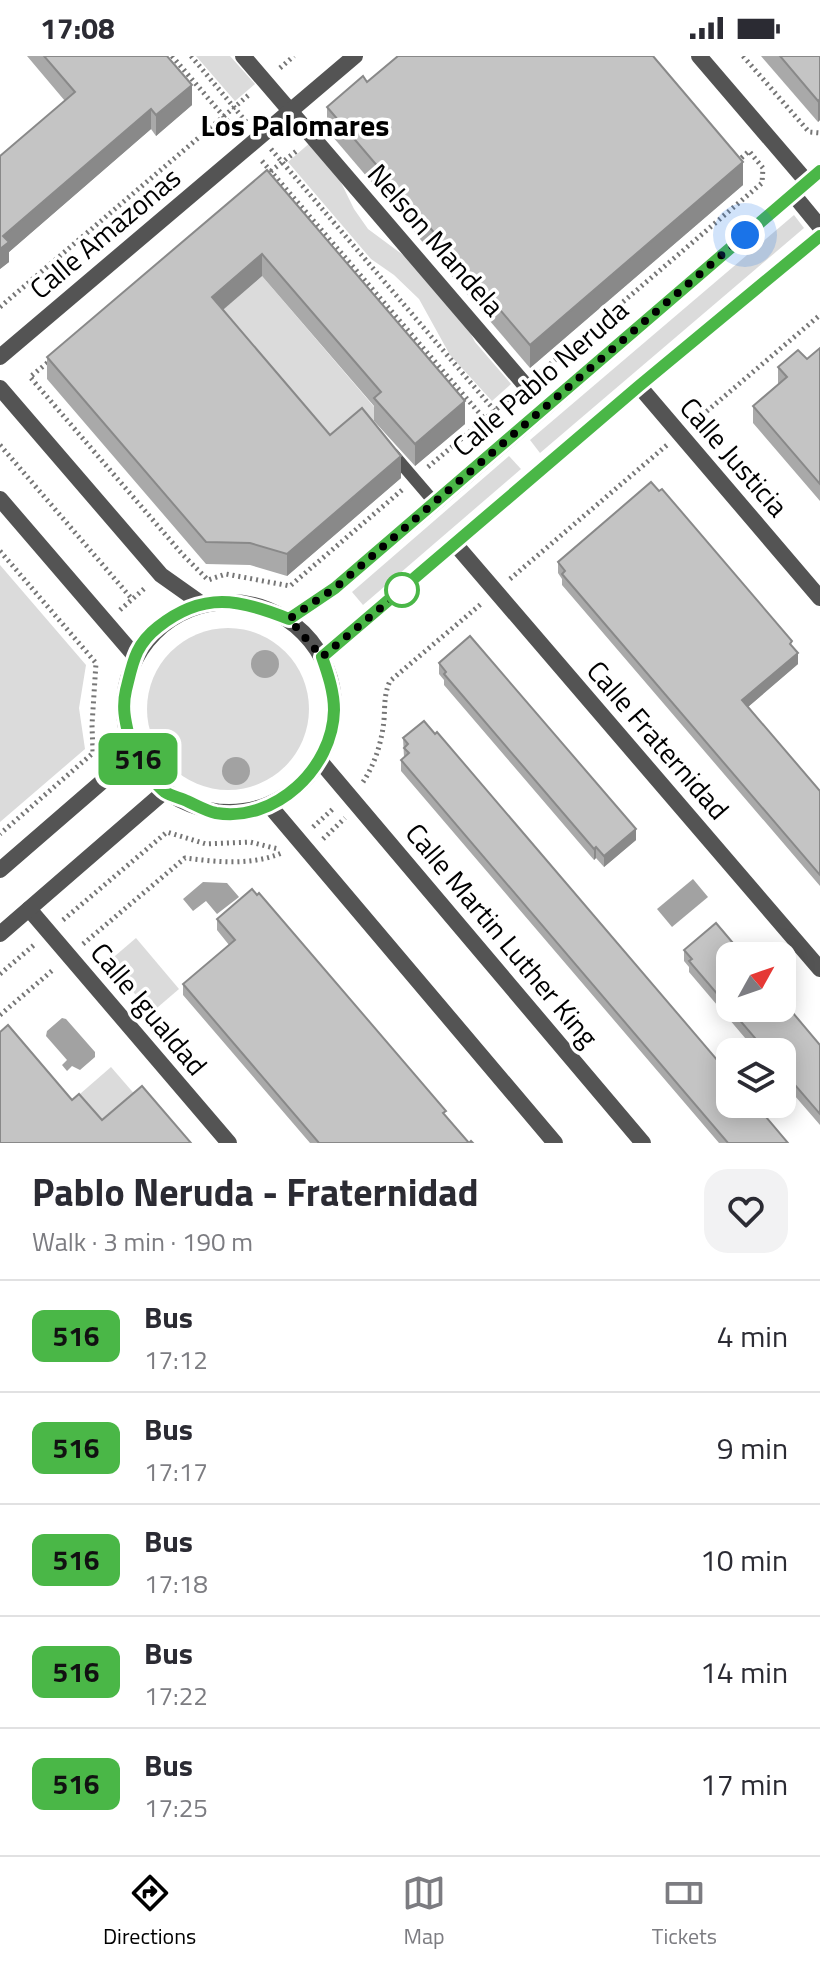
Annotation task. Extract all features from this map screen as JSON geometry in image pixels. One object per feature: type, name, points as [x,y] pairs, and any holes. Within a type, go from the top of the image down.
[{"type":"street","name":"Nelson Mandela","points":[[243,56],[526,386]]},
{"type":"street","name":"Calle Amazonas","points":[[0,357],[355,56]]},
{"type":"street","points":[[699,56],[816,174]]},
{"type":"street","name":"Calle Pablo Neruda","points":[[289,619],[335,588],[816,174]]},
{"type":"street","points":[[793,194],[820,227]]},
{"type":"street","points":[[322,657],[820,236]]},
{"type":"street","name":"Calle Justicia","points":[[639,386],[820,598]]},
{"type":"street","points":[[0,388],[161,575],[202,604]]},
{"type":"street","points":[[0,499],[135,656]]},
{"type":"street","name":"Calle Fraternidad","points":[[456,545],[820,969]]},
{"type":"street","points":[[227,601],[249,603],[289,619],[322,657],[331,683],[334,709],[331,736],[320,761],[298,787],[269,805],[245,813],[215,813],[164,792],[134,754],[122,705],[135,656],[144,638],[181,612],[202,604],[227,601]]},
{"type":"street","points":[[0,870],[134,754]]},
{"type":"street","name":"Calle Martin Luther King","points":[[320,761],[643,1143]]},
{"type":"street","points":[[0,934],[164,792]]},
{"type":"street","points":[[269,805],[296,848],[555,1143]]},
{"type":"street","name":"Calle Igualdad","points":[[29,909],[229,1143]]},
{"type":"lane","points":[[381,440],[435,503]]},
{"type":"path","points":[[172,56],[224,117],[282,162],[494,410]]},
{"type":"path","points":[[191,56],[254,141],[271,171],[484,418]]},
{"type":"path","points":[[743,56],[809,132],[820,133]]},
{"type":"path","points":[[0,307],[224,117]]},
{"type":"path","points":[[259,182],[313,137]]},
{"type":"path","points":[[54,357],[30,377],[208,580],[226,574],[290,586],[762,183],[763,168],[749,151],[739,160],[729,149]]},
{"type":"path","points":[[0,1015],[185,858],[225,863],[272,857],[296,848],[354,801],[373,767],[384,723],[385,693],[390,681],[820,315]]},
{"type":"path","points":[[0,445],[132,599]]},
{"type":"path","points":[[0,551],[96,663],[93,753],[0,834]]},
{"type":"path","points":[[81,644],[183,555]]},
{"type":"path","points":[[0,974],[167,832],[206,844],[250,842],[296,848],[354,801]]},
{"type":"shaded area","points":[[196,56],[230,56],[255,84],[235,101]]},
{"type":"shaded area","points":[[312,141],[331,162],[354,209],[368,229],[426,272],[460,313],[475,342],[511,384],[492,401],[450,355],[419,299],[394,275],[371,259],[288,162]]},
{"type":"shaded area","points":[[794,215],[804,228],[540,453],[530,440]]},
{"type":"shaded area","points":[[262,276],[381,415],[330,458],[212,319]]},
{"type":"shaded area","points":[[509,456],[521,469],[363,605],[352,592]]},
{"type":"shaded area","points":[[0,565],[86,665],[79,708],[85,749],[0,822]]},
{"type":"shaded area","points":[[228,628],[259,634],[285,652],[303,678],[309,709],[303,740],[285,766],[259,784],[228,790],[197,784],[171,766],[153,740],[147,709],[153,678],[171,652],[197,634]]},
{"type":"shaded area","points":[[265,650],[275,654],[279,664],[275,674],[265,678],[255,674],[251,664],[255,654]]},
{"type":"shaded area","points":[[236,757],[246,761],[250,771],[246,781],[236,785],[226,781],[222,771],[226,761]]},
{"type":"shaded area","points":[[693,879],[708,897],[672,927],[657,909]]},
{"type":"shaded area","points":[[203,882],[227,883],[239,897],[217,914],[206,901],[193,911],[183,899]]},
{"type":"shaded area","points":[[136,938],[179,989],[151,1013],[108,962]]},
{"type":"shaded area","points":[[62,1018],[95,1052],[95,1057],[80,1070],[72,1066],[67,1071],[62,1065],[67,1060],[46,1036],[47,1031]]},
{"type":"shaded area","points":[[111,1067],[137,1097],[98,1131],[65,1107]]},
{"type":"building","points":[[44,56],[167,56],[192,85],[156,115],[151,109],[3,236],[9,242],[0,249],[0,156],[75,92]]},
{"type":"building","points":[[398,56],[653,56],[743,162],[530,345],[327,107],[363,76],[367,82]]},
{"type":"building","points":[[780,56],[820,56],[818,101]]},
{"type":"building","points":[[267,170],[465,401],[415,444],[374,398],[381,392],[262,254],[212,297],[330,435],[362,408],[401,456],[287,554],[250,543],[206,542],[47,357]]},
{"type":"building","points":[[820,348],[820,484],[753,406],[787,377],[778,367],[798,350],[807,359]]},
{"type":"building","points":[[651,482],[659,491],[662,489],[792,641],[790,644],[798,653],[742,700],[820,791],[820,875],[562,574],[565,571],[558,562]]},
{"type":"building","points":[[470,636],[636,829],[604,856],[596,847],[594,849],[444,674],[446,672],[439,663]]},
{"type":"building","points":[[424,721],[435,734],[437,732],[716,1059],[716,1118],[767,1118],[788,1143],[728,1143],[401,760],[409,753],[404,748],[408,744],[403,738]]},
{"type":"building","points":[[252,889],[257,895],[259,893],[446,1111],[443,1113],[469,1143],[319,1143],[183,984],[235,940],[217,919]]},
{"type":"building","points":[[716,923],[732,942],[716,942],[716,992],[689,961],[692,959],[684,950]]},
{"type":"building","points":[[796,1017],[820,1045],[820,1114],[796,1086],[796,1038],[755,1038],[741,1022],[796,1022]]},
{"type":"building","points":[[8,1025],[72,1100],[79,1094],[102,1120],[142,1086],[191,1143],[0,1143],[0,1032]]},
{"type":"bus line","name":"516","points":[[820,171],[435,503],[335,588],[305,609],[289,619],[249,603],[227,601],[202,604],[181,612],[144,638],[135,656],[122,705],[134,754],[164,792],[215,813],[245,813],[269,805],[298,787],[320,761],[331,736],[334,709],[331,683],[322,657],[820,236]]},
{"type":"district","name":"Los Palomares","points":[[295,126]]},
{"type":"route","points":[[402,590],[322,657],[289,619],[335,588],[745,235]]}]
